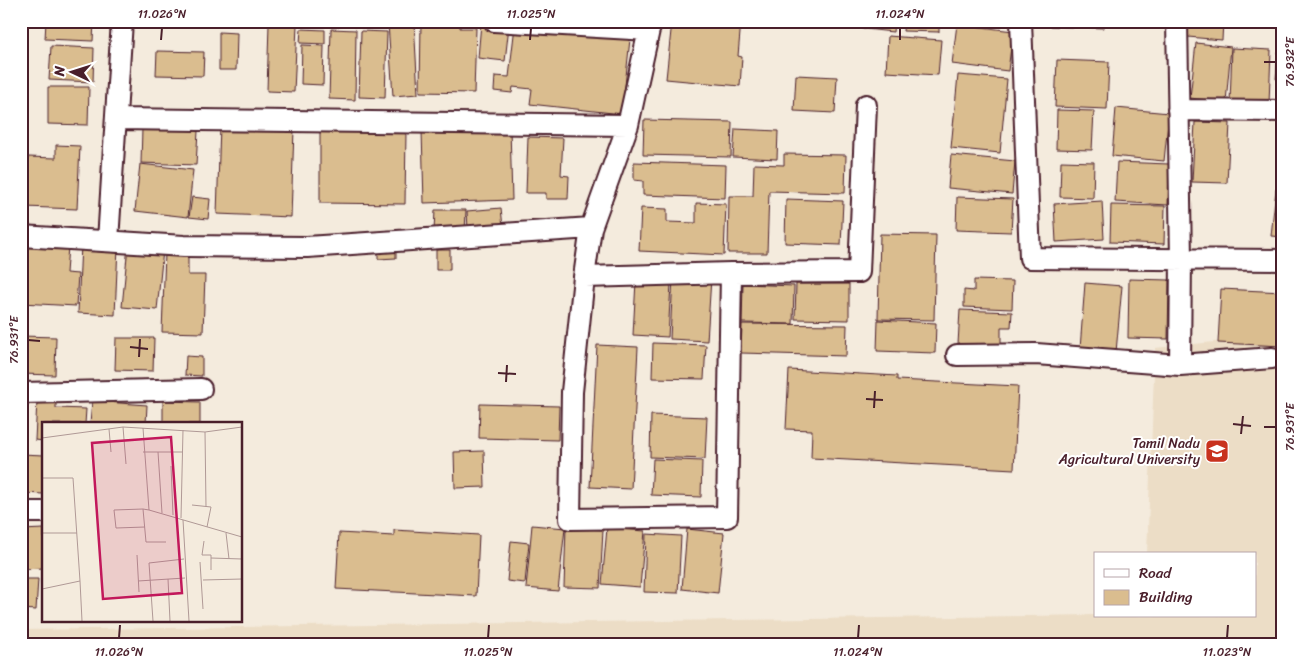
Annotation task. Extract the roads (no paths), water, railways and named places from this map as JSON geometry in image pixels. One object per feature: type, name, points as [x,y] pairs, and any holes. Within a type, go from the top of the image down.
[{"type":"street","points":[[108,241],[122,21]]},
{"type":"street","points":[[494,21],[651,26],[628,125],[591,228],[572,392],[570,518],[727,517],[731,272]]},
{"type":"street","points":[[1021,21],[1030,258],[1283,260]]},
{"type":"street","points":[[1177,21],[1181,259],[1180,365]]},
{"type":"street","points":[[584,277],[731,272],[859,272],[866,105]]},
{"type":"street","points":[[1178,110],[1283,111]]},
{"type":"street","points":[[116,119],[628,125]]},
{"type":"street","points":[[21,236],[184,246],[307,247],[591,228]]},
{"type":"street","points":[[956,356],[1036,354],[1180,365],[1272,358]]},
{"type":"street","points":[[21,393],[201,389]]},
{"type":"street","points":[[21,512],[42,512]]},
{"type":"place","name":"Tamil Nadu Agricultural University","points":[[1217,451]]}]
